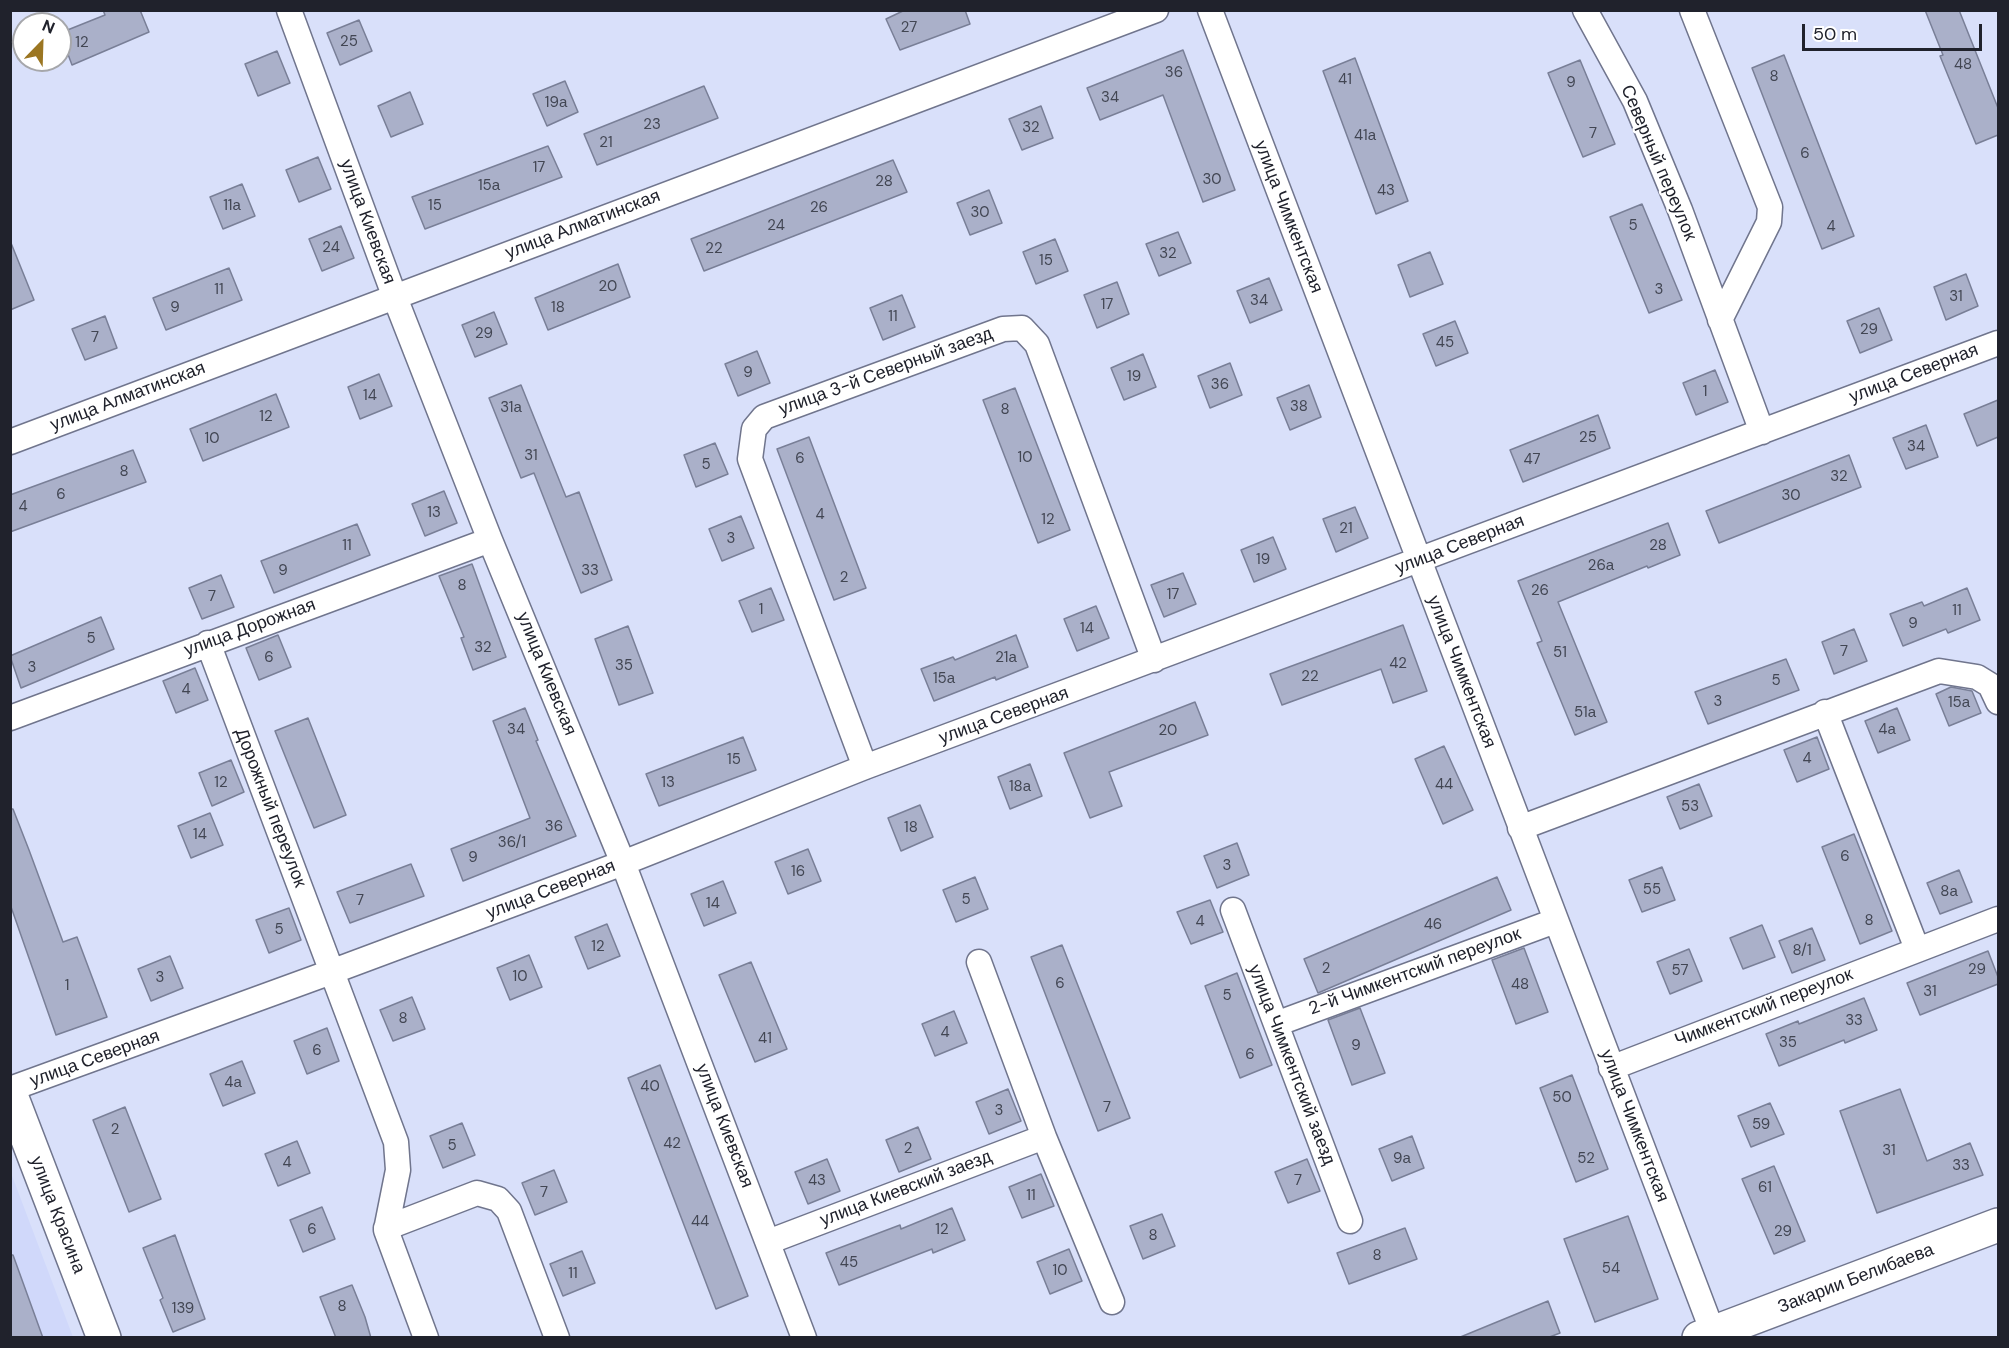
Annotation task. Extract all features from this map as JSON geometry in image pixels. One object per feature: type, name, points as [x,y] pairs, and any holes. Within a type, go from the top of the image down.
[{"type":"street","name":"улица Киевская","points":[[289,10],[394,296],[490,540],[623,863],[804,1338]]},
{"type":"street","name":"улица Алматинская","points":[[10,442],[1156,10]]},
{"type":"street","name":"улица Чимкентская","points":[[1210,10],[1611,1068],[1709,1336]]},
{"type":"street","name":"Северный переулок","points":[[1585,10],[1635,101],[1680,210],[1762,432]]},
{"type":"street","points":[[1692,10],[1770,207],[1769,222],[1720,320]]},
{"type":"street","name":"улица 3-й Северный заезд","points":[[865,767],[750,459],[754,429],[764,417],[1003,329],[1022,328],[1037,344],[1154,660]]},
{"type":"street","name":"улица Северная","points":[[10,1091],[623,863],[865,767],[1998,343]]},
{"type":"street","name":"улица Дорожная","points":[[10,718],[490,540]]},
{"type":"street","name":"Дорожный переулок","points":[[208,643],[396,1142],[398,1170],[386,1228]]},
{"type":"street","points":[[1520,828],[1825,712],[1940,671],[1977,677],[1990,686],[1998,702]]},
{"type":"street","points":[[1825,712],[1917,949]]},
{"type":"street","name":"улица Чимкентский заезд","points":[[1233,910],[1350,1221]]},
{"type":"street","name":"Чимкентский переулок","points":[[1611,1068],[1998,919]]},
{"type":"street","name":"2-й Чимкентский переулок","points":[[1276,1024],[1555,921]]},
{"type":"street","points":[[979,962],[1044,1137],[1112,1302]]},
{"type":"street","name":"улица Красина","points":[[10,1091],[104,1338]]},
{"type":"street","name":"улица Киевский заезд","points":[[768,1242],[1044,1137]]},
{"type":"street","points":[[426,1338],[386,1228],[477,1193],[498,1199],[509,1211],[557,1338]]},
{"type":"street","name":"Закарии Белибаева","points":[[1709,1336],[1998,1225]]},
{"type":"shaded area","points":[[11,1173],[73,1337],[11,1337]]},
{"type":"building","points":[[103,10],[140,10],[149,32],[72,65],[72,28],[105,15]]},
{"type":"building","points":[[905,10],[965,10],[970,24],[900,50],[886,19]]},
{"type":"building","points":[[1925,10],[1959,10],[1998,108],[1998,135],[1976,144],[1940,56],[1943,55]]},
{"type":"building","points":[[359,20],[372,51],[340,65],[327,33]]},
{"type":"building","points":[[1183,50],[1235,190],[1203,202],[1163,95],[1100,120],[1087,88]]},
{"type":"building","points":[[277,51],[290,83],[258,96],[245,64]]},
{"type":"building","points":[[1784,55],[1854,236],[1822,249],[1752,68]]},
{"type":"building","points":[[1355,58],[1408,201],[1376,214],[1323,71]]},
{"type":"building","points":[[1580,60],[1615,144],[1583,157],[1548,73]]},
{"type":"building","points":[[565,81],[578,112],[547,126],[533,94]]},
{"type":"building","points":[[704,86],[718,118],[597,165],[584,134]]},
{"type":"building","points":[[410,92],[423,124],[391,137],[378,106]]},
{"type":"building","points":[[1041,106],[1053,138],[1022,150],[1009,119]]},
{"type":"building","points":[[548,146],[562,177],[425,229],[412,197]]},
{"type":"building","points":[[318,157],[331,189],[299,202],[286,170]]},
{"type":"building","points":[[893,160],[907,192],[704,271],[691,239]]},
{"type":"building","points":[[242,184],[255,216],[223,229],[210,197]]},
{"type":"building","points":[[989,190],[1002,223],[970,235],[957,203]]},
{"type":"building","points":[[1642,204],[1682,300],[1649,313],[1610,217]]},
{"type":"building","points":[[341,226],[354,258],[322,271],[309,239]]},
{"type":"building","points":[[1178,232],[1191,263],[1159,276],[1146,244]]},
{"type":"building","points":[[1055,239],[1068,271],[1036,284],[1023,252]]},
{"type":"building","points":[[10,244],[34,300],[10,310]]},
{"type":"building","points":[[1430,252],[1443,284],[1410,297],[1398,265]]},
{"type":"building","points":[[618,264],[630,297],[548,330],[535,298]]},
{"type":"building","points":[[229,268],[242,300],[166,330],[153,298]]},
{"type":"building","points":[[1966,274],[1978,306],[1946,320],[1934,287]]},
{"type":"building","points":[[1269,278],[1282,310],[1250,323],[1237,291]]},
{"type":"building","points":[[1117,282],[1129,314],[1097,328],[1084,295]]},
{"type":"building","points":[[902,295],[915,327],[883,340],[870,308]]},
{"type":"building","points":[[1879,308],[1892,340],[1860,353],[1847,321]]},
{"type":"building","points":[[494,312],[507,344],[475,357],[462,325]]},
{"type":"building","points":[[105,316],[117,348],[85,360],[72,329]]},
{"type":"building","points":[[1455,321],[1468,353],[1436,366],[1423,334]]},
{"type":"building","points":[[757,351],[770,383],[738,396],[725,364]]},
{"type":"building","points":[[1143,354],[1156,387],[1124,400],[1111,368]]},
{"type":"building","points":[[1230,363],[1242,395],[1210,408],[1198,376]]},
{"type":"building","points":[[1715,370],[1728,402],[1696,415],[1683,383]]},
{"type":"building","points":[[379,374],[392,406],[360,419],[348,387]]},
{"type":"building","points":[[521,385],[566,497],[579,492],[612,580],[581,593],[534,473],[521,478],[489,398]]},
{"type":"building","points":[[1309,385],[1321,417],[1290,430],[1277,398]]},
{"type":"building","points":[[1015,388],[1070,530],[1038,543],[983,400]]},
{"type":"building","points":[[276,394],[289,427],[203,461],[190,429]]},
{"type":"building","points":[[1998,400],[1998,437],[1977,446],[1964,414]]},
{"type":"building","points":[[1598,415],[1610,448],[1523,482],[1510,450]]},
{"type":"building","points":[[1926,425],[1938,457],[1906,469],[1893,438]]},
{"type":"building","points":[[809,437],[866,588],[834,600],[777,449]]},
{"type":"building","points":[[715,443],[728,474],[696,487],[684,455]]},
{"type":"building","points":[[133,450],[146,482],[10,532],[10,495]]},
{"type":"building","points":[[1849,455],[1861,487],[1719,543],[1706,511]]},
{"type":"building","points":[[444,491],[457,523],[425,536],[412,504]]},
{"type":"building","points":[[1355,507],[1368,538],[1336,552],[1323,519]]},
{"type":"building","points":[[741,516],[754,548],[722,561],[709,529]]},
{"type":"building","points":[[1668,523],[1680,555],[1558,602],[1607,722],[1575,735],[1537,643],[1542,641],[1518,581]]},
{"type":"building","points":[[357,524],[370,555],[274,593],[261,561]]},
{"type":"building","points":[[1273,537],[1286,569],[1254,582],[1241,550]]},
{"type":"building","points":[[472,564],[506,657],[473,670],[461,638],[464,637],[439,576]]},
{"type":"building","points":[[1183,573],[1196,604],[1164,617],[1151,585]]},
{"type":"building","points":[[221,575],[234,607],[202,619],[189,588]]},
{"type":"building","points":[[771,588],[784,620],[752,632],[739,601]]},
{"type":"building","points":[[1967,588],[1980,620],[1948,633],[1946,629],[1903,646],[1890,614],[1922,602],[1924,606]]},
{"type":"building","points":[[1096,606],[1109,638],[1077,651],[1064,619]]},
{"type":"building","points":[[101,617],[114,649],[21,688],[10,656]]},
{"type":"building","points":[[1403,625],[1427,691],[1393,703],[1381,669],[1282,705],[1270,674]]},
{"type":"building","points":[[628,626],[653,693],[619,705],[595,639]]},
{"type":"building","points":[[1854,629],[1867,661],[1834,674],[1822,642]]},
{"type":"building","points":[[278,635],[291,667],[259,680],[246,648]]},
{"type":"building","points":[[1016,635],[1028,667],[996,680],[995,677],[934,701],[921,669],[953,657],[955,660]]},
{"type":"building","points":[[1786,659],[1799,690],[1708,724],[1695,692]]},
{"type":"building","points":[[195,668],[208,700],[176,713],[163,681]]},
{"type":"building","points":[[1951,687],[1972,691],[1981,713],[1949,726],[1936,694]]},
{"type":"building","points":[[1195,702],[1208,735],[1109,772],[1122,806],[1090,818],[1064,753]]},
{"type":"building","points":[[525,708],[538,740],[536,741],[576,836],[463,881],[451,849],[530,818],[493,721]]},
{"type":"building","points":[[1897,708],[1910,740],[1878,753],[1865,721]]},
{"type":"building","points":[[308,718],[346,815],[314,828],[275,731]]},
{"type":"building","points":[[743,737],[756,770],[659,806],[646,774]]},
{"type":"building","points":[[1817,737],[1829,769],[1797,782],[1784,750]]},
{"type":"building","points":[[1444,746],[1473,810],[1443,824],[1415,759]]},
{"type":"building","points":[[231,760],[244,792],[212,806],[199,773]]},
{"type":"building","points":[[1030,764],[1042,796],[1010,809],[998,777]]},
{"type":"building","points":[[1699,784],[1712,816],[1680,829],[1667,797]]},
{"type":"building","points":[[920,805],[933,837],[901,851],[888,818]]},
{"type":"building","points":[[10,809],[13,809],[63,942],[77,937],[107,1017],[56,1035],[10,904]]},
{"type":"building","points":[[210,813],[223,845],[191,858],[178,826]]},
{"type":"building","points":[[1854,834],[1892,931],[1860,944],[1822,847]]},
{"type":"building","points":[[1237,843],[1249,875],[1217,888],[1204,856]]},
{"type":"building","points":[[808,849],[821,881],[788,894],[775,862]]},
{"type":"building","points":[[411,864],[424,896],[350,923],[337,892]]},
{"type":"building","points":[[1662,867],[1675,900],[1642,912],[1629,880]]},
{"type":"building","points":[[1959,870],[1972,902],[1940,914],[1927,883]]},
{"type":"building","points":[[975,877],[988,909],[956,922],[943,890]]},
{"type":"building","points":[[1497,877],[1511,910],[1318,993],[1304,959]]},
{"type":"building","points":[[723,881],[736,913],[704,926],[691,894]]},
{"type":"building","points":[[1210,900],[1223,932],[1191,944],[1177,912]]},
{"type":"building","points":[[289,908],[301,940],[269,953],[256,920]]},
{"type":"building","points":[[607,924],[620,956],[588,969],[575,937]]},
{"type":"building","points":[[1762,925],[1775,957],[1743,969],[1730,938]]},
{"type":"building","points":[[1812,928],[1825,960],[1792,973],[1779,941]]},
{"type":"building","points":[[1062,945],[1130,1118],[1098,1131],[1031,957]]},
{"type":"building","points":[[1524,948],[1548,1012],[1516,1024],[1492,960]]},
{"type":"building","points":[[1689,949],[1702,981],[1670,994],[1657,962]]},
{"type":"building","points":[[1988,951],[1998,977],[1998,984],[1920,1015],[1907,983]]},
{"type":"building","points":[[529,955],[542,987],[510,1000],[497,968]]},
{"type":"building","points":[[170,956],[183,988],[151,1001],[138,969]]},
{"type":"building","points":[[751,962],[787,1049],[755,1062],[719,975]]},
{"type":"building","points":[[1237,973],[1272,1065],[1240,1078],[1205,986]]},
{"type":"building","points":[[412,997],[425,1029],[393,1041],[380,1010]]},
{"type":"building","points":[[1864,998],[1877,1030],[1845,1043],[1844,1040],[1779,1066],[1766,1034],[1798,1021],[1799,1024]]},
{"type":"building","points":[[1360,1008],[1385,1073],[1352,1085],[1328,1020]]},
{"type":"building","points":[[954,1011],[967,1043],[935,1056],[922,1024]]},
{"type":"building","points":[[327,1028],[339,1061],[307,1074],[294,1041]]},
{"type":"building","points":[[242,1061],[255,1093],[223,1106],[210,1074]]},
{"type":"building","points":[[660,1065],[748,1296],[716,1309],[628,1078]]},
{"type":"building","points":[[1572,1075],[1608,1169],[1576,1182],[1540,1088]]},
{"type":"building","points":[[1008,1089],[1021,1121],[989,1134],[976,1102]]},
{"type":"building","points":[[1900,1089],[1927,1161],[1970,1143],[1983,1175],[1877,1213],[1840,1111]]},
{"type":"building","points":[[1770,1103],[1784,1134],[1751,1147],[1738,1116]]},
{"type":"building","points":[[125,1107],[161,1199],[129,1212],[93,1120]]},
{"type":"building","points":[[462,1123],[475,1155],[443,1168],[430,1136]]},
{"type":"building","points":[[918,1127],[931,1159],[899,1172],[886,1140]]},
{"type":"building","points":[[1412,1136],[1424,1168],[1392,1181],[1379,1149]]},
{"type":"building","points":[[297,1141],[310,1173],[278,1186],[265,1154]]},
{"type":"building","points":[[827,1159],[840,1191],[808,1204],[795,1172]]},
{"type":"building","points":[[1307,1159],[1320,1191],[1288,1203],[1275,1172]]},
{"type":"building","points":[[1774,1166],[1805,1241],[1774,1254],[1742,1179]]},
{"type":"building","points":[[554,1170],[567,1202],[535,1215],[522,1183]]},
{"type":"building","points":[[1041,1174],[1054,1206],[1022,1218],[1009,1187]]},
{"type":"building","points":[[322,1207],[335,1239],[303,1252],[290,1220]]},
{"type":"building","points":[[952,1208],[965,1240],[933,1253],[932,1249],[839,1285],[826,1253],[900,1225],[901,1229]]},
{"type":"building","points":[[1162,1214],[1175,1246],[1143,1259],[1130,1226]]},
{"type":"building","points":[[1628,1216],[1658,1299],[1595,1322],[1564,1239]]},
{"type":"building","points":[[1405,1228],[1417,1259],[1349,1284],[1337,1253]]},
{"type":"building","points":[[175,1235],[205,1319],[173,1332],[160,1300],[163,1298],[143,1248]]},
{"type":"building","points":[[1069,1249],[1082,1281],[1050,1294],[1037,1262]]},
{"type":"building","points":[[582,1251],[595,1283],[563,1296],[550,1264]]},
{"type":"building","points":[[10,1255],[13,1255],[43,1338],[10,1338]]},
{"type":"building","points":[[352,1285],[371,1338],[336,1338],[320,1297]]},
{"type":"building","points":[[1548,1301],[1560,1333],[1547,1338],[1458,1338]]}]
